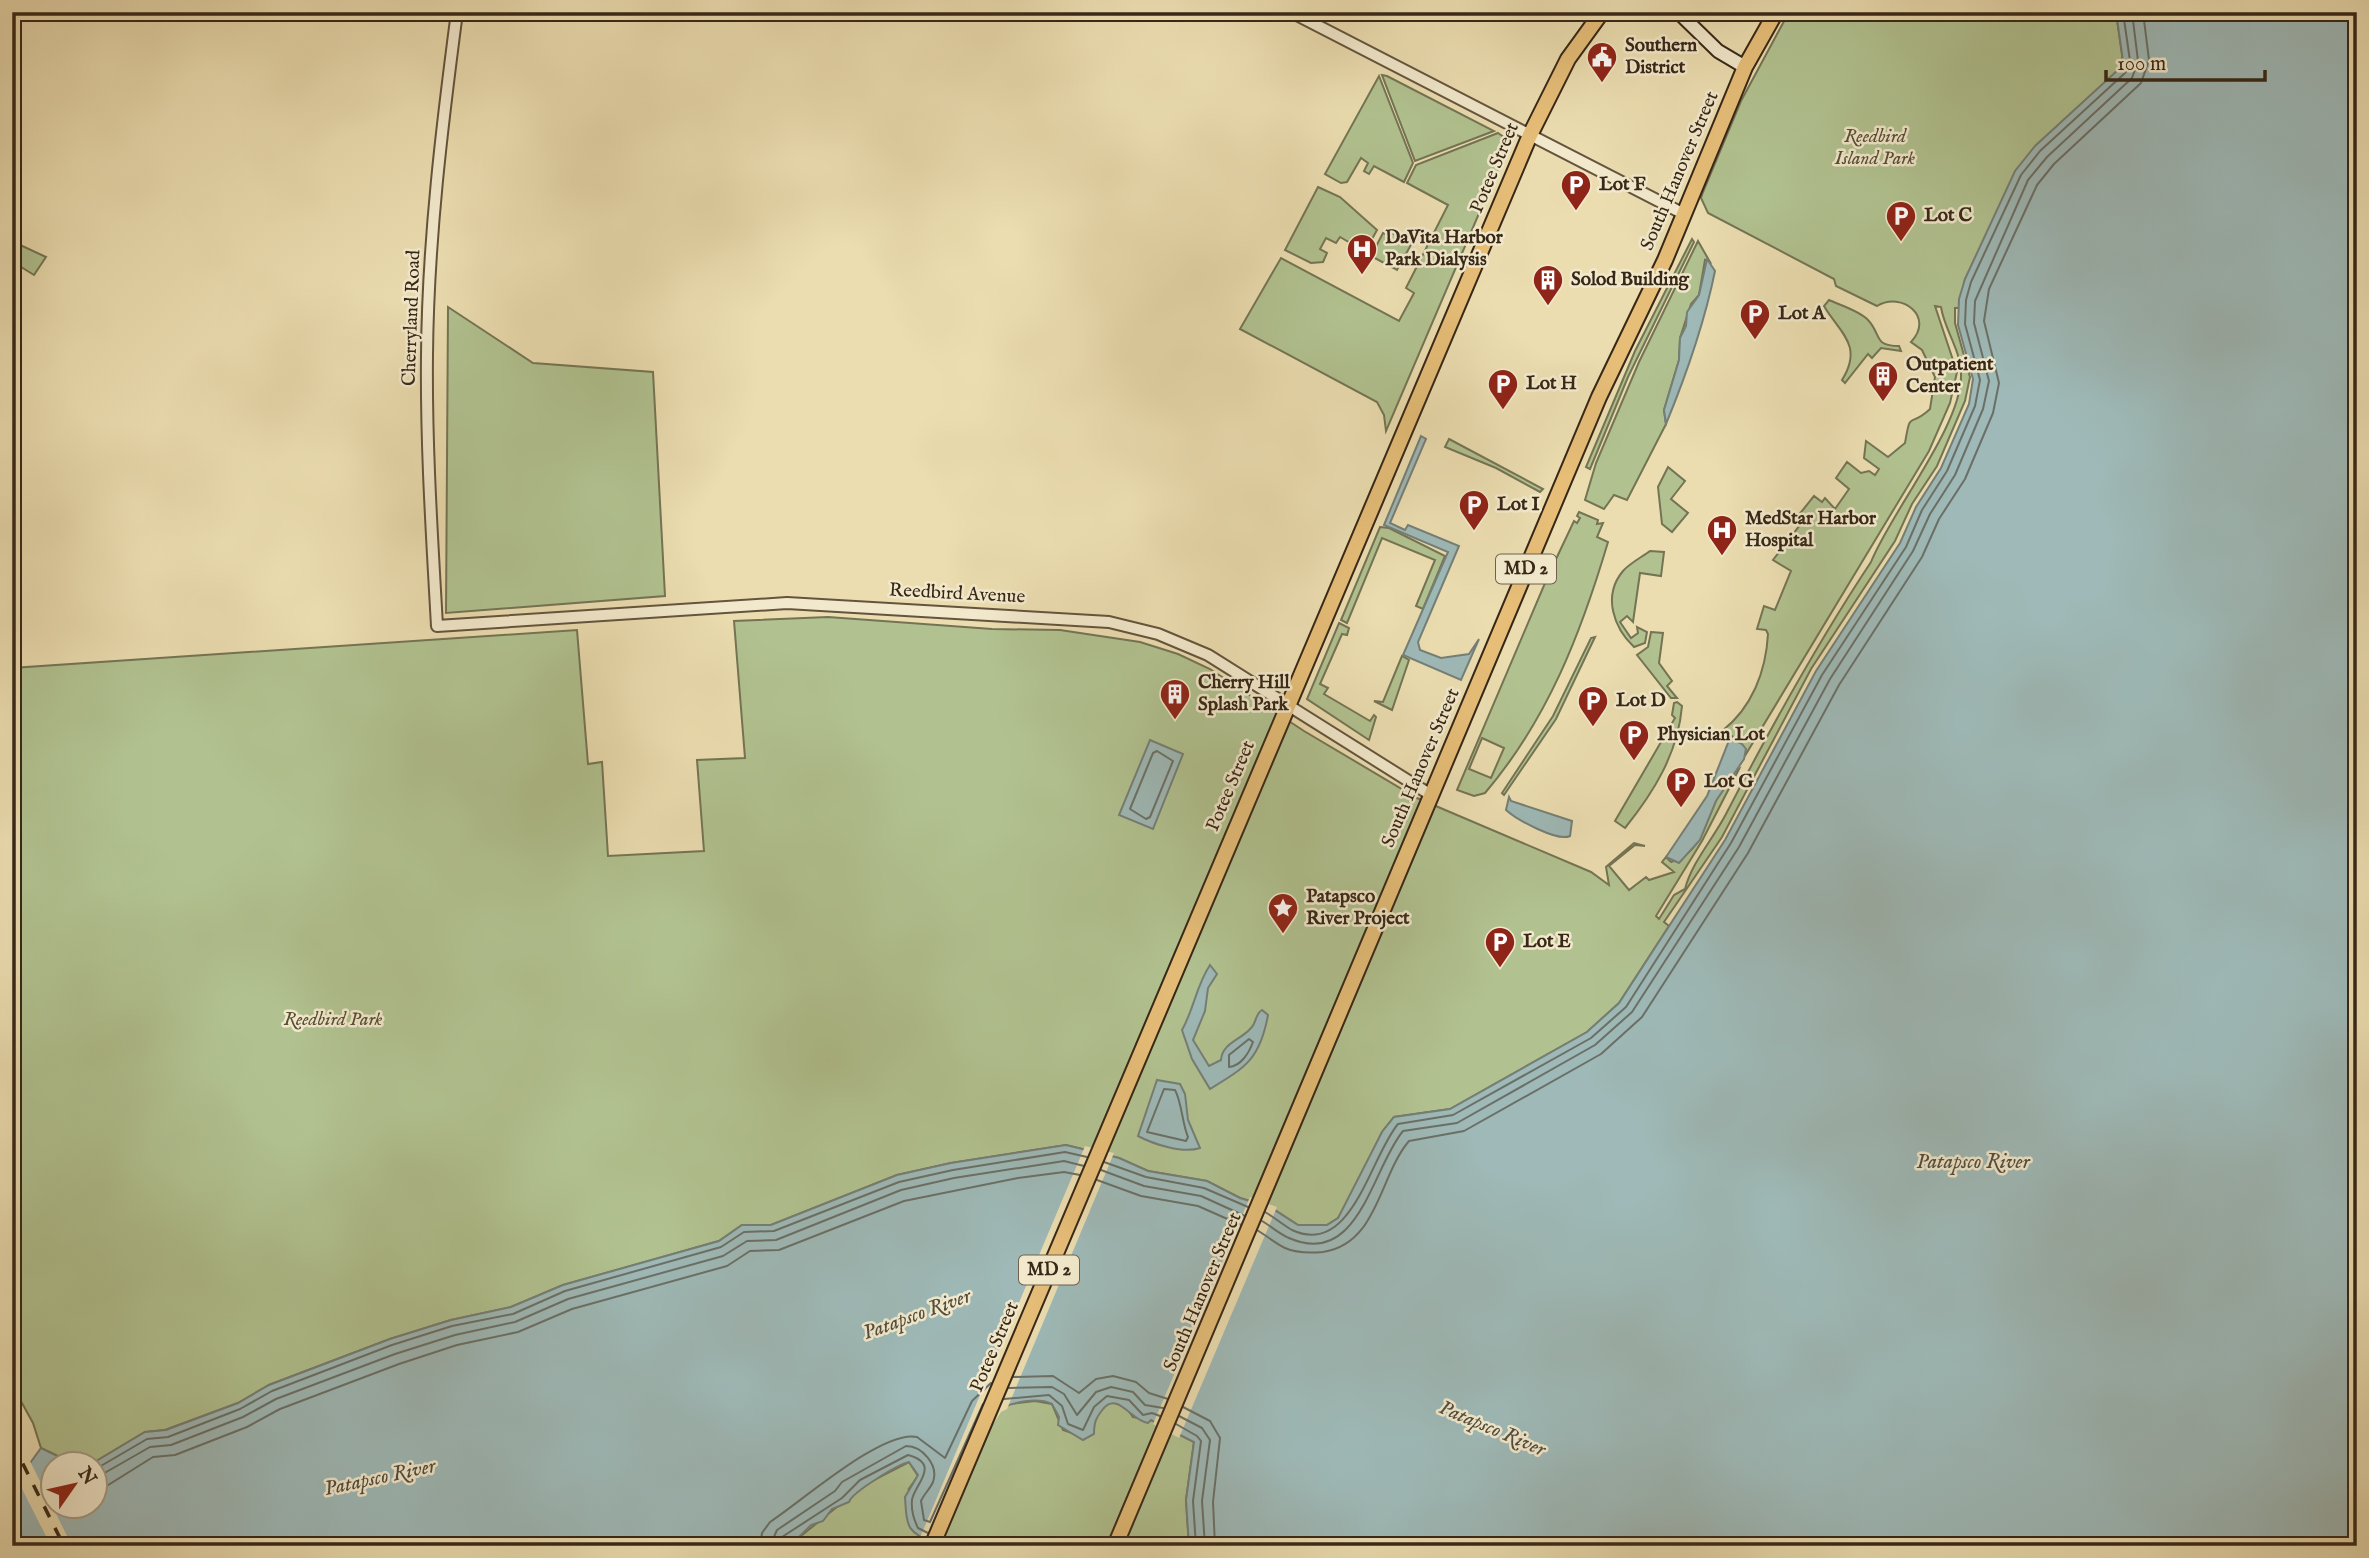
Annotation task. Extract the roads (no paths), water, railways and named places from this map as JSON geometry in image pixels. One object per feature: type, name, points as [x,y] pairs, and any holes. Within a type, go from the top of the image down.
[{"type":"main road","name":"Potee Street","points":[[932,1546],[1286,704],[1530,135],[1567,59],[1602,12]]},
{"type":"main road","points":[[1678,12],[1718,51],[1745,67]]},
{"type":"main road","name":"South Hanover Street","points":[[1115,1546],[1283,1154],[1617,354],[1684,214],[1745,67],[1776,12]]},
{"type":"street","name":"Cherryland Road","points":[[437,626],[427,421],[428,303],[437,165],[457,12]]},
{"type":"street","points":[[1291,12],[1684,214]]},
{"type":"street","name":"Reedbird Avenue","points":[[437,626],[787,603],[1084,620],[1135,627],[1184,643],[1235,671],[1431,795]]},
{"type":"water","name":"Patapsco River","points":[[2116,12],[2357,12],[2357,1546],[1189,1546],[1186,1500],[1194,1442],[1151,1420],[1148,1423],[1142,1421],[1114,1403],[1103,1409],[1096,1420],[1094,1434],[1083,1440],[1058,1425],[1059,1417],[1052,1404],[1032,1401],[1018,1402],[999,1409],[938,1545],[920,1537],[908,1524],[905,1497],[918,1475],[909,1462],[876,1479],[849,1502],[832,1509],[823,1521],[811,1525],[796,1540],[782,1546],[12,1546],[12,1488],[38,1452],[38,1520],[108,1520],[108,1454],[145,1432],[166,1430],[238,1403],[269,1385],[390,1339],[451,1320],[511,1307],[563,1285],[719,1241],[742,1225],[771,1225],[897,1175],[951,1163],[1066,1145],[1119,1158],[1148,1171],[1207,1181],[1240,1198],[1270,1207],[1298,1225],[1327,1225],[1338,1218],[1382,1132],[1394,1117],[1450,1109],[1587,1032],[1619,1003],[1725,840],[1816,671],[1900,543],[1916,507],[1941,468],[1969,404],[1973,379],[1958,325],[1959,299],[1965,279],[2015,171],[2035,146],[2119,69],[2123,61]]},
{"type":"water","points":[[1707,259],[1715,271],[1711,291],[1694,349],[1666,424],[1664,410],[1679,360],[1680,338],[1686,326],[1687,312],[1699,295]]},
{"type":"water","points":[[1421,436],[1426,439],[1390,523],[1405,530],[1408,525],[1459,546],[1418,642],[1420,650],[1441,658],[1469,654],[1479,639],[1461,680],[1403,655],[1448,552],[1384,525]]},
{"type":"water","points":[[1730,738],[1746,749],[1744,759],[1716,801],[1700,840],[1679,863],[1666,857],[1707,796]]},
{"type":"water","points":[[1150,740],[1183,754],[1153,829],[1119,815]]},
{"type":"water","points":[[1509,797],[1511,801],[1572,821],[1570,836],[1547,833],[1519,819],[1506,810]]},
{"type":"water","points":[[1210,965],[1217,974],[1208,988],[1205,1011],[1193,1040],[1209,1066],[1221,1060],[1228,1046],[1251,1028],[1262,1010],[1268,1015],[1261,1042],[1250,1060],[1210,1089],[1192,1059],[1182,1030]]},
{"type":"water","points":[[1157,1080],[1180,1084],[1185,1094],[1188,1120],[1200,1148],[1177,1149],[1138,1136]]},
{"type":"railway","points":[[12,1442],[64,1546]]},
{"type":"place","name":"Southern District","points":[[1602,84]]},
{"type":"place","name":"Lot F","points":[[1576,212]]},
{"type":"place","name":"Lot C","points":[[1901,243]]},
{"type":"place","name":"DaVita Harbor Park Dialysis","points":[[1362,276]]},
{"type":"place","name":"Solod Building","points":[[1548,307]]},
{"type":"place","name":"Lot A","points":[[1755,341]]},
{"type":"place","name":"Outpatient Center","points":[[1883,403]]},
{"type":"place","name":"Lot H","points":[[1503,411]]},
{"type":"place","name":"Lot I","points":[[1474,532]]},
{"type":"place","name":"MedStar Harbor Hospital","points":[[1722,557]]},
{"type":"place","name":"Cherry Hill Splash Park","points":[[1175,721]]},
{"type":"place","name":"Lot D","points":[[1593,728]]},
{"type":"place","name":"Physician Lot","points":[[1634,762]]},
{"type":"place","name":"Lot G","points":[[1681,809]]},
{"type":"place","name":"Patapsco River Project","points":[[1283,935]]},
{"type":"place","name":"Lot E","points":[[1500,969]]},
{"type":"park label","name":"Reedbird Island Park","points":[[1875,148]]},
{"type":"park label","name":"Reedbird Park","points":[[333,1020]]}]
